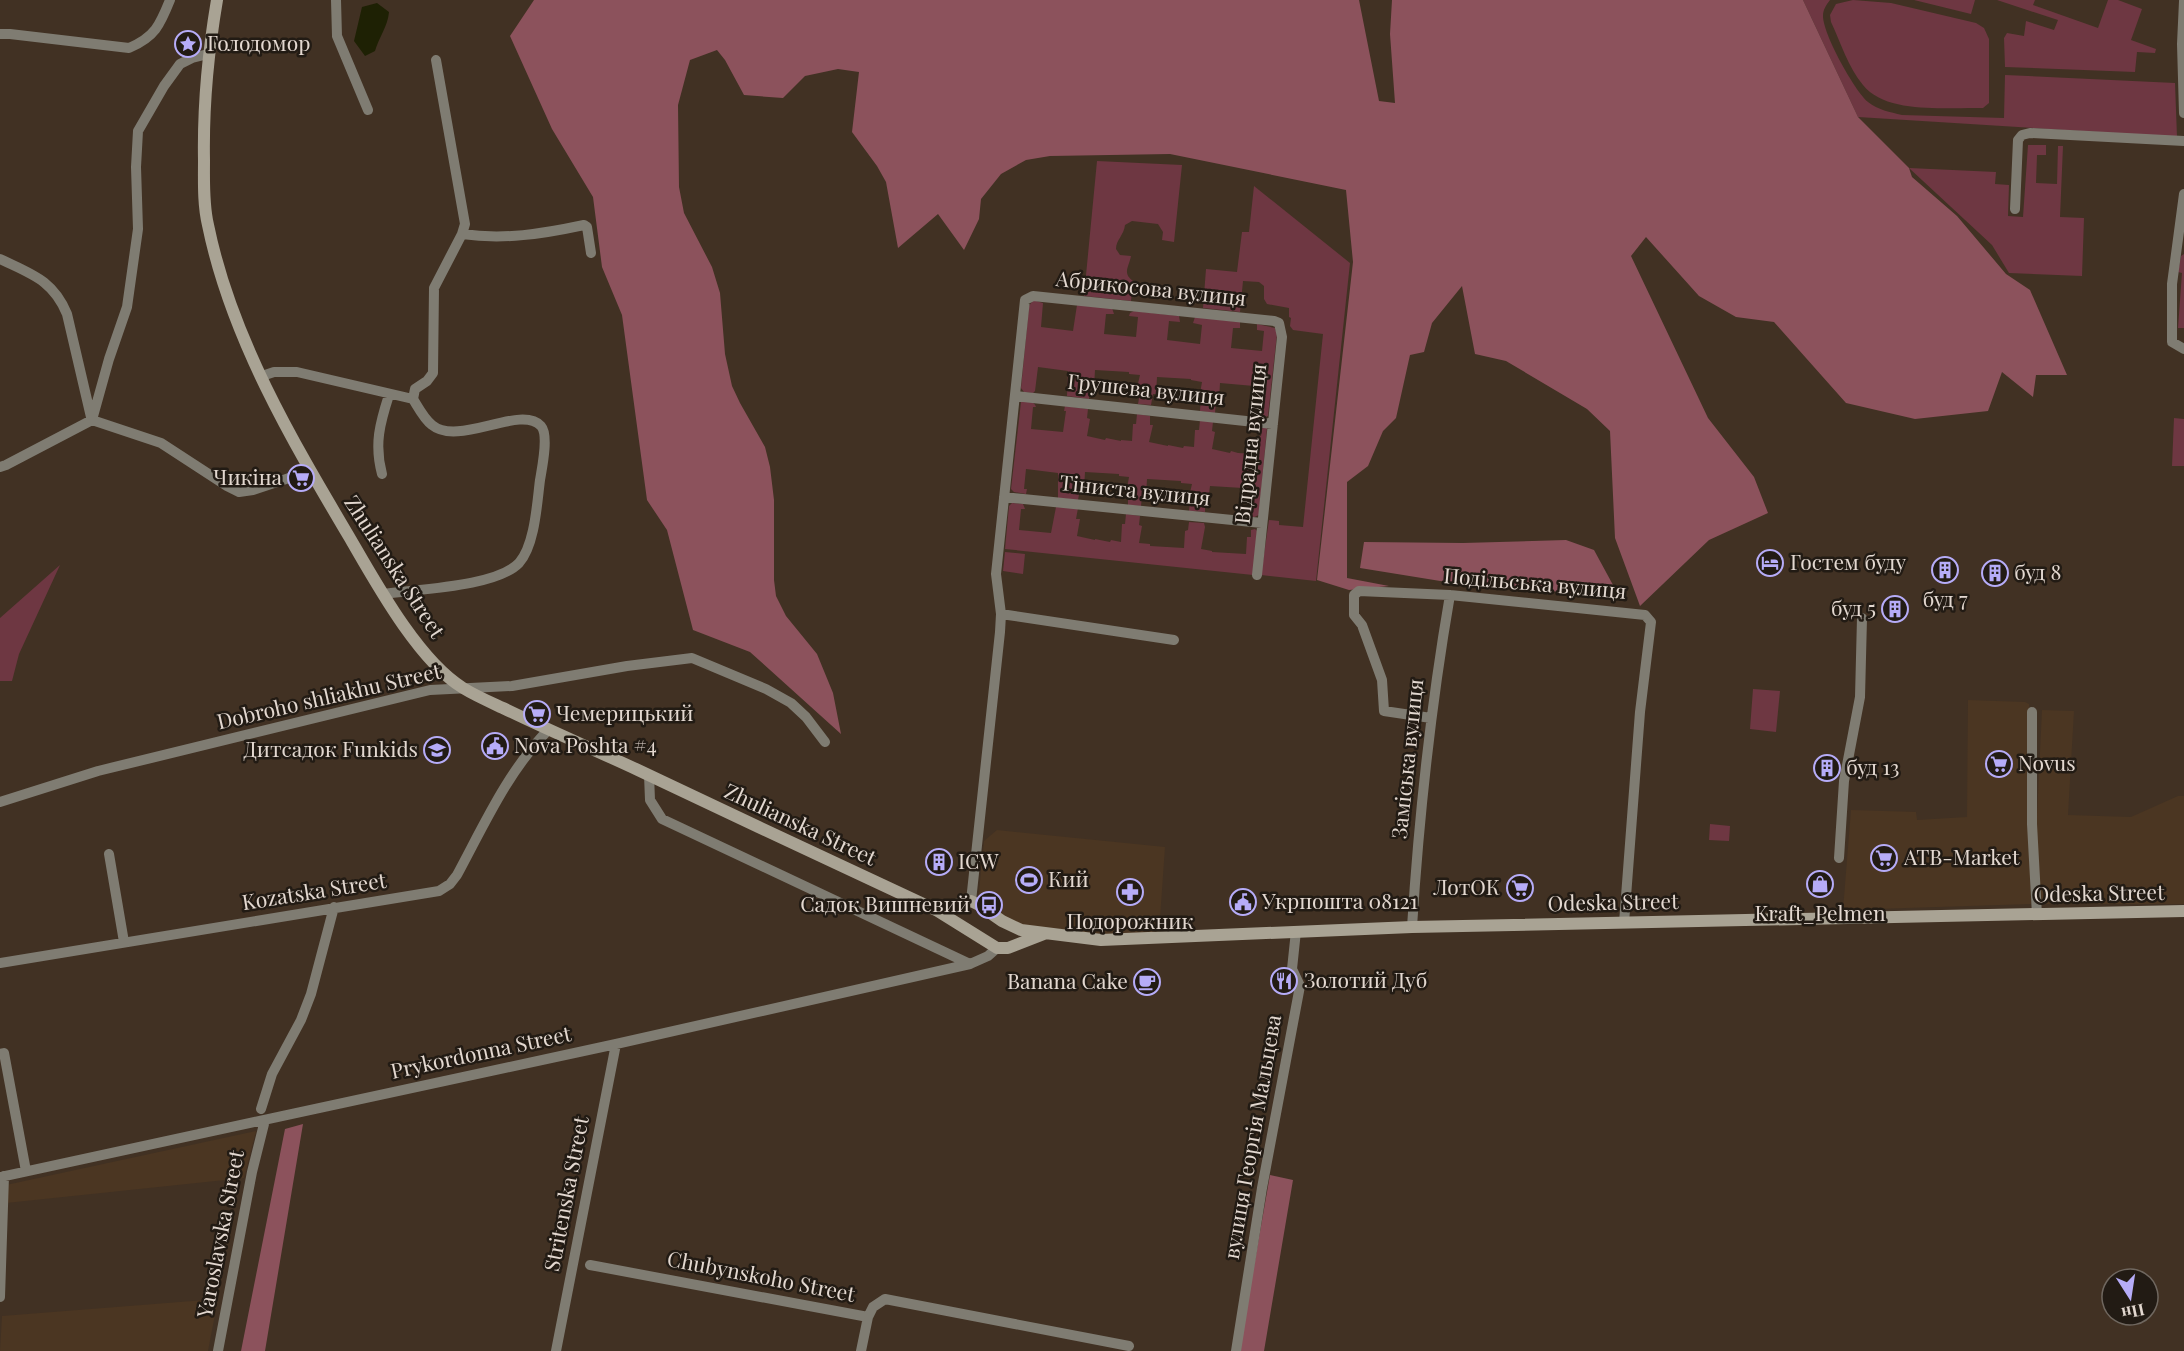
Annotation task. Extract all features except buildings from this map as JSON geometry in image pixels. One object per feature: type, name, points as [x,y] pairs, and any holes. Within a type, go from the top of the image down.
[{"type":"street","points":[[0,34],[129,48],[147,39],[160,26],[171,0]]},
{"type":"street","name":"Zhulianska Street","points":[[217,0],[208,54],[203,124],[204,186],[207,221],[224,282],[238,322],[262,376],[310,471],[383,594],[421,649],[462,688],[936,910],[997,948]]},
{"type":"street","points":[[336,0],[336,36],[368,110]]},
{"type":"street","points":[[2184,1],[2184,112]]},
{"type":"street","points":[[92,420],[109,359],[127,307],[138,229],[136,167],[138,131],[164,86],[180,64],[192,57],[208,54]]},
{"type":"street","points":[[413,399],[415,389],[427,381],[433,373],[434,288],[462,234],[464,216],[436,60]]},
{"type":"street","points":[[2015,209],[2019,140],[2022,135],[2030,133],[2184,141]]},
{"type":"street","points":[[2184,194],[2172,284],[2172,342],[2184,349]]},
{"type":"street","points":[[462,234],[515,237],[584,225],[587,227],[591,253]]},
{"type":"street","points":[[0,259],[45,281],[61,299],[68,314],[92,420]]},
{"type":"street","name":"Абрикосова вулиця","points":[[1015,396],[1025,300],[1033,296],[1274,321]]},
{"type":"street","name":"Відрадна вулиця","points":[[1257,575],[1282,337],[1279,323],[1274,321]]},
{"type":"street","points":[[262,376],[274,372],[297,372],[413,399],[432,426],[448,430],[481,429],[524,418],[540,424],[544,429],[545,445],[535,517],[529,544],[520,562],[504,574],[483,581],[383,594]]},
{"type":"street","points":[[382,474],[378,460],[378,429],[389,395]]},
{"type":"street","points":[[959,923],[958,910],[967,902],[1001,614],[996,574],[1015,396]]},
{"type":"street","name":"Грушева вулиця","points":[[1015,396],[1273,424]]},
{"type":"street","points":[[0,466],[92,420],[161,443],[239,492],[253,490],[310,471]]},
{"type":"street","name":"Тіниста вулиця","points":[[1004,497],[1262,524]]},
{"type":"street","name":"Подільська вулиця","points":[[1431,718],[1384,711],[1382,680],[1362,624],[1354,615],[1354,595],[1359,591],[1450,595],[1626,611],[1645,615],[1651,622],[1640,712],[1624,922]]},
{"type":"street","name":"Заміська вулиця","points":[[1412,927],[1435,679],[1450,595]]},
{"type":"street","points":[[1001,614],[1174,640]]},
{"type":"street","points":[[1839,858],[1844,781],[1860,697],[1862,618]]},
{"type":"street","name":"Dobroho shliakhu Street","points":[[0,802],[98,771],[430,690],[512,686],[627,666],[692,658],[766,689],[791,703],[806,717],[825,742]]},
{"type":"street","points":[[2032,712],[2032,824],[2037,915]]},
{"type":"street","name":"Kozatska Street","points":[[0,963],[439,891],[450,884],[457,875],[512,774],[528,751],[548,730]]},
{"type":"street","points":[[649,775],[650,800],[662,819],[970,963]]},
{"type":"street","points":[[109,854],[123,942]]},
{"type":"street","points":[[936,910],[967,902],[979,905],[1013,927],[1044,934]]},
{"type":"street","points":[[261,1109],[272,1074],[301,1020],[311,994],[334,907]]},
{"type":"street","name":"Odeska Street","points":[[1044,934],[1073,938],[1130,939],[1412,927],[2184,911]]},
{"type":"street","points":[[1013,927],[1016,936],[1014,946]]},
{"type":"street","name":"вулиця Георгія Мальцева","points":[[1236,1351],[1262,1188],[1300,986],[1292,969],[1296,931]]},
{"type":"street","points":[[997,948],[1008,948],[1044,934]]},
{"type":"street","name":"Prykordonna Street","points":[[2,1176],[616,1044],[970,963],[987,956],[997,948]]},
{"type":"street","name":"Stritenska Street","points":[[556,1351],[616,1044]]},
{"type":"street","points":[[0,1054],[4,1053],[26,1171]]},
{"type":"street","name":"Yaroslavska Street","points":[[218,1351],[252,1172],[264,1124]]},
{"type":"street","points":[[0,1297],[2,1176]]},
{"type":"street","name":"Chubynskoho Street","points":[[590,1265],[868,1317],[873,1307],[885,1299],[1129,1346]]},
{"type":"street","points":[[861,1351],[868,1317]]},
{"type":"shaded area","points":[[534,0],[1359,0],[1379,101],[1395,103],[1390,34],[1392,0],[1803,0],[1858,117],[1909,168],[1912,177],[1957,216],[2006,274],[2030,290],[2067,375],[2036,375],[2033,397],[2002,372],[1988,411],[1915,419],[1846,403],[1774,322],[1736,317],[1699,296],[1646,237],[1631,256],[1708,418],[1754,477],[1768,513],[1709,540],[1640,606],[1615,538],[1610,431],[1587,409],[1506,361],[1475,354],[1462,286],[1432,323],[1424,352],[1410,355],[1396,418],[1383,431],[1368,466],[1347,482],[1347,578],[1389,586],[1349,590],[1317,580],[1353,262],[1346,190],[1170,154],[1050,156],[1026,160],[1001,174],[981,199],[979,219],[964,250],[938,214],[898,248],[886,182],[852,132],[859,72],[838,69],[805,76],[783,98],[744,95],[717,50],[690,60],[678,105],[679,187],[684,213],[712,267],[720,293],[725,354],[732,386],[765,447],[770,467],[774,500],[776,596],[786,616],[817,654],[833,693],[841,734],[750,652],[693,630],[667,530],[647,500],[622,315],[602,267],[593,197],[552,129],[510,36]]},
{"type":"shaded area","points":[[1803,0],[1830,0],[1823,16],[1828,35],[1862,96],[1880,109],[1902,115],[2004,118],[2005,75],[2175,83],[2177,137],[1858,117]]},
{"type":"shaded area","points":[[1853,0],[1891,3],[1976,23],[1984,28],[1989,39],[1989,103],[1983,108],[1919,107],[1887,101],[1874,95],[1853,71],[1831,22],[1830,15],[1836,4]]},
{"type":"shaded area","points":[[1914,0],[1975,0],[1971,14]]},
{"type":"shaded area","points":[[1997,0],[2035,0],[2033,5],[2098,28],[2108,0],[2118,0],[2142,9],[2131,40],[2156,49],[2155,53],[2137,52],[2135,72],[2005,67],[2004,38],[2007,33],[2024,36],[2026,21],[2054,30],[2058,20]]},
{"type":"shaded area","points":[[377,3],[389,12],[388,17],[375,51],[365,56],[354,41],[362,7]]},
{"type":"shaded area","points":[[2028,145],[2046,145],[2046,155],[2037,155],[2036,183],[2057,184],[2058,146],[2063,146],[2060,217],[2084,218],[2082,276],[2009,273],[1992,245],[1909,168],[1996,172],[1995,184],[2009,185],[2008,216],[2023,217]]},
{"type":"shaded area","points":[[1097,161],[1182,165],[1174,242],[1162,240],[1163,232],[1158,224],[1132,221],[1125,225],[1117,243],[1116,249],[1120,255],[1131,256],[1127,272],[1133,281],[1131,301],[1084,296]]},
{"type":"shaded area","points":[[1254,186],[1350,263],[1316,581],[1261,575],[1269,520],[1279,521],[1279,525],[1303,527],[1323,334],[1293,330],[1290,326],[1289,308],[1267,304],[1264,299],[1264,286],[1259,282],[1243,281],[1240,312],[1203,308],[1206,269],[1237,272],[1242,232],[1249,232]]},
{"type":"shaded area","points":[[2184,254],[2184,328],[2178,328],[2182,273],[2178,272],[2181,256]]},
{"type":"shaded area","points":[[1033,300],[1043,303],[1041,327],[1073,331],[1077,305],[1112,308],[1114,314],[1106,314],[1104,334],[1136,337],[1138,317],[1129,316],[1134,311],[1179,316],[1180,322],[1169,321],[1167,340],[1200,344],[1202,325],[1193,323],[1195,317],[1240,322],[1240,328],[1233,328],[1231,348],[1262,351],[1264,331],[1257,330],[1257,324],[1275,328],[1277,334],[1268,416],[1262,418],[1263,406],[1261,406],[1264,389],[1220,383],[1219,401],[1216,401],[1215,413],[1200,411],[1201,399],[1199,399],[1202,382],[1191,379],[1157,377],[1156,394],[1153,394],[1151,405],[1138,404],[1140,393],[1136,392],[1140,375],[1129,374],[1129,372],[1095,370],[1094,387],[1090,387],[1089,399],[1067,396],[1068,371],[1038,367],[1035,391],[1033,393],[1024,392],[1021,388],[1029,306]]},
{"type":"shaded area","points":[[1021,402],[1032,402],[1036,407],[1033,407],[1031,429],[1063,432],[1065,406],[1088,409],[1087,418],[1090,419],[1087,436],[1105,440],[1106,438],[1132,441],[1133,424],[1136,424],[1137,414],[1150,416],[1150,425],[1153,425],[1149,442],[1183,448],[1184,446],[1194,447],[1195,430],[1199,430],[1200,420],[1213,422],[1212,431],[1215,432],[1212,449],[1230,453],[1231,451],[1256,454],[1257,436],[1261,436],[1262,427],[1267,428],[1259,515],[1252,518],[1254,491],[1210,486],[1205,512],[1189,511],[1190,502],[1188,501],[1192,484],[1181,483],[1181,481],[1147,479],[1146,496],[1142,496],[1141,506],[1128,505],[1126,494],[1129,477],[1119,476],[1119,474],[1085,472],[1084,489],[1080,489],[1078,500],[1058,498],[1058,473],[1026,469],[1024,489],[1027,489],[1026,494],[1014,492],[1011,489]]},
{"type":"shaded area","points":[[2174,418],[2184,419],[2184,466],[2172,466]]},
{"type":"shaded area","points":[[1012,503],[1023,504],[1025,509],[1021,509],[1019,530],[1051,533],[1056,507],[1078,508],[1076,519],[1080,519],[1077,536],[1110,542],[1111,540],[1121,542],[1122,524],[1125,524],[1126,514],[1140,516],[1139,525],[1142,526],[1139,543],[1150,544],[1150,546],[1184,548],[1185,531],[1188,530],[1189,522],[1204,523],[1201,549],[1246,554],[1247,537],[1251,537],[1251,530],[1255,529],[1257,531],[1253,575],[1005,549],[1009,506]]},
{"type":"shaded area","points":[[1566,540],[1594,550],[1619,596],[1465,585],[1360,568],[1364,542],[1463,543]]},
{"type":"shaded area","points":[[1005,552],[1025,554],[1023,574],[1003,571]]},
{"type":"shaded area","points":[[60,565],[19,654],[12,681],[0,681],[0,618]]},
{"type":"shaded area","points":[[1753,689],[1780,691],[1776,732],[1750,729]]},
{"type":"shaded area","points":[[1968,700],[2029,704],[2031,904],[1843,910],[1851,810],[1916,812],[1917,820],[1967,817]]},
{"type":"shaded area","points":[[2042,710],[2074,711],[2068,815],[2131,817],[2178,796],[2184,796],[2184,904],[2041,904],[2036,837]]},
{"type":"shaded area","points":[[1710,824],[1730,826],[1729,841],[1709,840]]},
{"type":"shaded area","points":[[997,830],[1165,847],[1159,933],[1104,934],[1014,924],[978,901],[984,841]]},
{"type":"shaded area","points":[[303,1124],[265,1351],[241,1351],[285,1129]]},
{"type":"shaded area","points":[[256,1131],[244,1178],[6,1203],[6,1185]]},
{"type":"shaded area","points":[[1270,1175],[1293,1180],[1264,1351],[1239,1351]]},
{"type":"shaded area","points":[[218,1299],[208,1351],[0,1351],[2,1316]]},
{"type":"place","name":"Голодомор","points":[[188,44]]},
{"type":"place","name":"Чикіна","points":[[301,478]]},
{"type":"place","name":"Гостем буду","points":[[1770,563]]},
{"type":"place","name":"буд 7","points":[[1945,570]]},
{"type":"place","name":"буд 8","points":[[1995,573]]},
{"type":"place","name":"буд 5","points":[[1895,609]]},
{"type":"place","name":"Чемерицький","points":[[537,714]]},
{"type":"place","name":"Nova Poshta #4","points":[[495,746]]},
{"type":"place","name":"Дитсадок Funkids","points":[[437,750]]},
{"type":"place","name":"Novus","points":[[1999,764]]},
{"type":"place","name":"буд 13","points":[[1827,768]]},
{"type":"place","name":"ATB-Market","points":[[1884,858]]},
{"type":"place","name":"ICW","points":[[939,862]]},
{"type":"place","name":"Кий","points":[[1029,880]]},
{"type":"place","name":"Kraft_Pelmen","points":[[1820,884]]},
{"type":"place","name":"ЛотОК","points":[[1520,888]]},
{"type":"place","name":"Подорожник","points":[[1130,892]]},
{"type":"place","name":"Укрпошта 08121","points":[[1243,902]]},
{"type":"place","name":"Садок Вишневий","points":[[989,905]]},
{"type":"place","name":"Золотий Дуб","points":[[1284,981]]},
{"type":"place","name":"Banana Cake","points":[[1147,982]]}]
